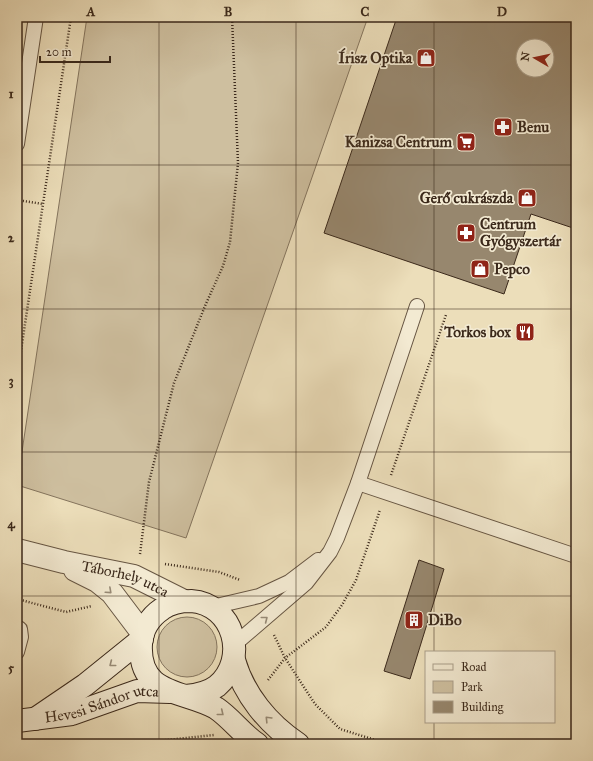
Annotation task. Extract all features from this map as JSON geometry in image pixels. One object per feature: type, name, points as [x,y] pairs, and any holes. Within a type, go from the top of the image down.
[{"type":"main road","name":"Táborhely utca","points":[[17,550],[64,562],[134,576],[184,601]]},
{"type":"main road","name":"Táborhely utca","points":[[64,562],[80,573],[98,581],[112,593],[142,637]]},
{"type":"main road","points":[[235,652],[228,675],[216,687],[202,694],[178,694],[159,686],[150,676],[142,658],[142,637],[154,615],[163,608],[184,601],[199,602],[212,607],[224,617],[232,630],[235,652],[243,686],[262,713],[287,737],[298,744]]},
{"type":"main road","name":"Hevesi Sándor utca","points":[[26,721],[85,685],[142,637]]},
{"type":"main road","name":"Hevesi Sándor utca","points":[[26,721],[72,714],[137,691],[178,694],[218,710],[257,744]]},
{"type":"lane","points":[[17,144],[36,17]]},
{"type":"lane","points":[[235,652],[266,618],[306,583],[330,552],[344,524],[417,306]]},
{"type":"lane","points":[[358,483],[576,556]]},
{"type":"lane","points":[[212,607],[259,596],[289,582],[330,552]]},
{"type":"lane","points":[[17,627],[20,629],[21,637],[17,652]]},
{"type":"path","points":[[17,374],[71,17]]},
{"type":"path","points":[[140,560],[149,482],[174,383],[223,266],[230,242],[238,163],[232,17]]},
{"type":"path","points":[[17,200],[43,204]]},
{"type":"path","points":[[163,564],[219,572],[253,584],[259,596]]},
{"type":"path","points":[[17,599],[66,612],[91,607],[103,601],[112,593]]},
{"type":"path","points":[[266,618],[285,658],[315,704],[340,729],[388,744]]},
{"type":"path","points":[[129,744],[213,736]]},
{"type":"green space","points":[[87,17],[368,17],[186,538],[17,485]]},
{"type":"green space","points":[[187,617],[204,622],[212,630],[217,647],[212,664],[204,672],[187,677],[170,672],[162,664],[157,647],[162,630],[170,622]]},
{"type":"building","name":"Kanizsa Centrum","points":[[397,17],[576,17],[576,229],[531,214],[504,294],[324,233]]},
{"type":"building","name":"DiBo","points":[[419,560],[444,569],[410,679],[384,671]]},
{"type":"place","name":"Írisz Optika","points":[[426,58]]},
{"type":"place","name":"Benu","points":[[503,127]]},
{"type":"place","name":"Kanizsa Centrum","points":[[466,142]]},
{"type":"place","name":"Gerő cukrászda","points":[[527,198]]},
{"type":"place","name":"Centrum Gyógyszertár","points":[[466,233]]},
{"type":"place","name":"Pepco","points":[[480,269]]},
{"type":"place","name":"Torkos box","points":[[525,332]]},
{"type":"place","name":"DiBo","points":[[414,620]]}]
